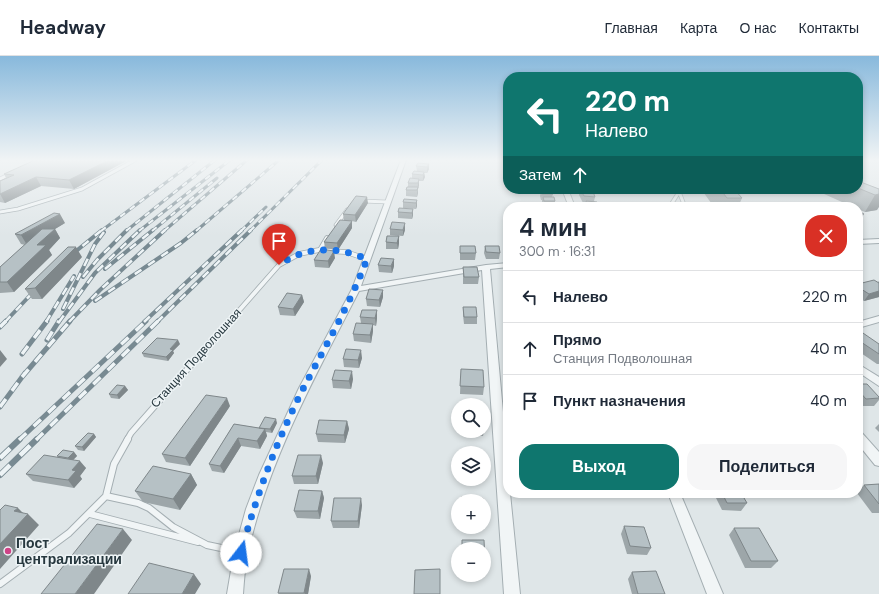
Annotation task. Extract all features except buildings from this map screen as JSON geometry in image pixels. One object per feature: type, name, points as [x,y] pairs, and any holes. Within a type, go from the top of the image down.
[{"type":"street","points":[[235,594],[241,553],[253,509],[278,443],[304,388],[356,289],[394,185]]},
{"type":"street","points":[[863,242],[879,241]]},
{"type":"street","points":[[356,289],[503,265]]},
{"type":"street","points":[[486,267],[503,481]]},
{"type":"street","points":[[863,324],[879,319]]},
{"type":"street","points":[[863,371],[879,382]]},
{"type":"street","points":[[863,442],[879,461]]},
{"type":"street","points":[[504,498],[512,594]]},
{"type":"street","points":[[676,498],[715,594]]},
{"type":"lane","points":[[0,212],[18,209],[82,189],[89,185]]},
{"type":"lane","points":[[361,200],[387,202]]},
{"type":"lane","points":[[334,229],[350,206]]},
{"type":"lane","points":[[319,250],[330,234]]},
{"type":"lane","name":"Станция Подволошная","points":[[106,496],[119,452],[140,422],[279,265],[299,254],[319,250],[346,252],[367,259]]},
{"type":"lane","points":[[0,584],[66,537],[106,496],[143,506],[173,527],[207,545]]},
{"type":"lane","points":[[90,514],[241,553]]},
{"type":"railway","points":[[101,231],[162,185]]},
{"type":"railway","points":[[126,231],[184,185]]},
{"type":"railway","points":[[139,231],[198,185]]},
{"type":"railway","points":[[152,231],[208,185]]},
{"type":"railway","points":[[164,231],[218,185]]},
{"type":"railway","points":[[196,231],[250,185]]},
{"type":"railway","points":[[250,231],[297,185]]},
{"type":"railway","points":[[241,231],[266,207]]},
{"type":"railway","points":[[70,256],[102,230]]},
{"type":"railway","points":[[59,322],[95,273],[140,230]]},
{"type":"railway","points":[[105,269],[153,230]]},
{"type":"railway","points":[[69,322],[100,290],[165,230]]},
{"type":"railway","points":[[95,301],[181,243],[197,230]]},
{"type":"railway","points":[[144,322],[242,230]]},
{"type":"railway","points":[[157,322],[251,230]]},
{"type":"railway","points":[[83,277],[97,260],[126,231]]},
{"type":"railway","points":[[63,309],[95,244],[104,232]]},
{"type":"railway","points":[[46,322],[74,276]]},
{"type":"railway","points":[[5,322],[37,288]]},
{"type":"railway","points":[[22,354],[47,321]]},
{"type":"railway","points":[[47,340],[59,321]]},
{"type":"railway","points":[[22,377],[70,321]]},
{"type":"railway","points":[[19,440],[146,321]]},
{"type":"railway","points":[[36,440],[158,321]]},
{"type":"railway","points":[[0,327],[5,322]]},
{"type":"railway","points":[[22,377],[25,373]]},
{"type":"railway","points":[[0,407],[22,377]]},
{"type":"railway","points":[[0,458],[20,439]]},
{"type":"railway","points":[[0,475],[37,439]]},
{"type":"place","name":"Пост централизации","points":[[8,551]]},
{"type":"route","points":[[241,553],[253,509],[278,443],[304,388],[356,289],[367,259],[346,252],[313,250],[292,257],[279,265]]}]
